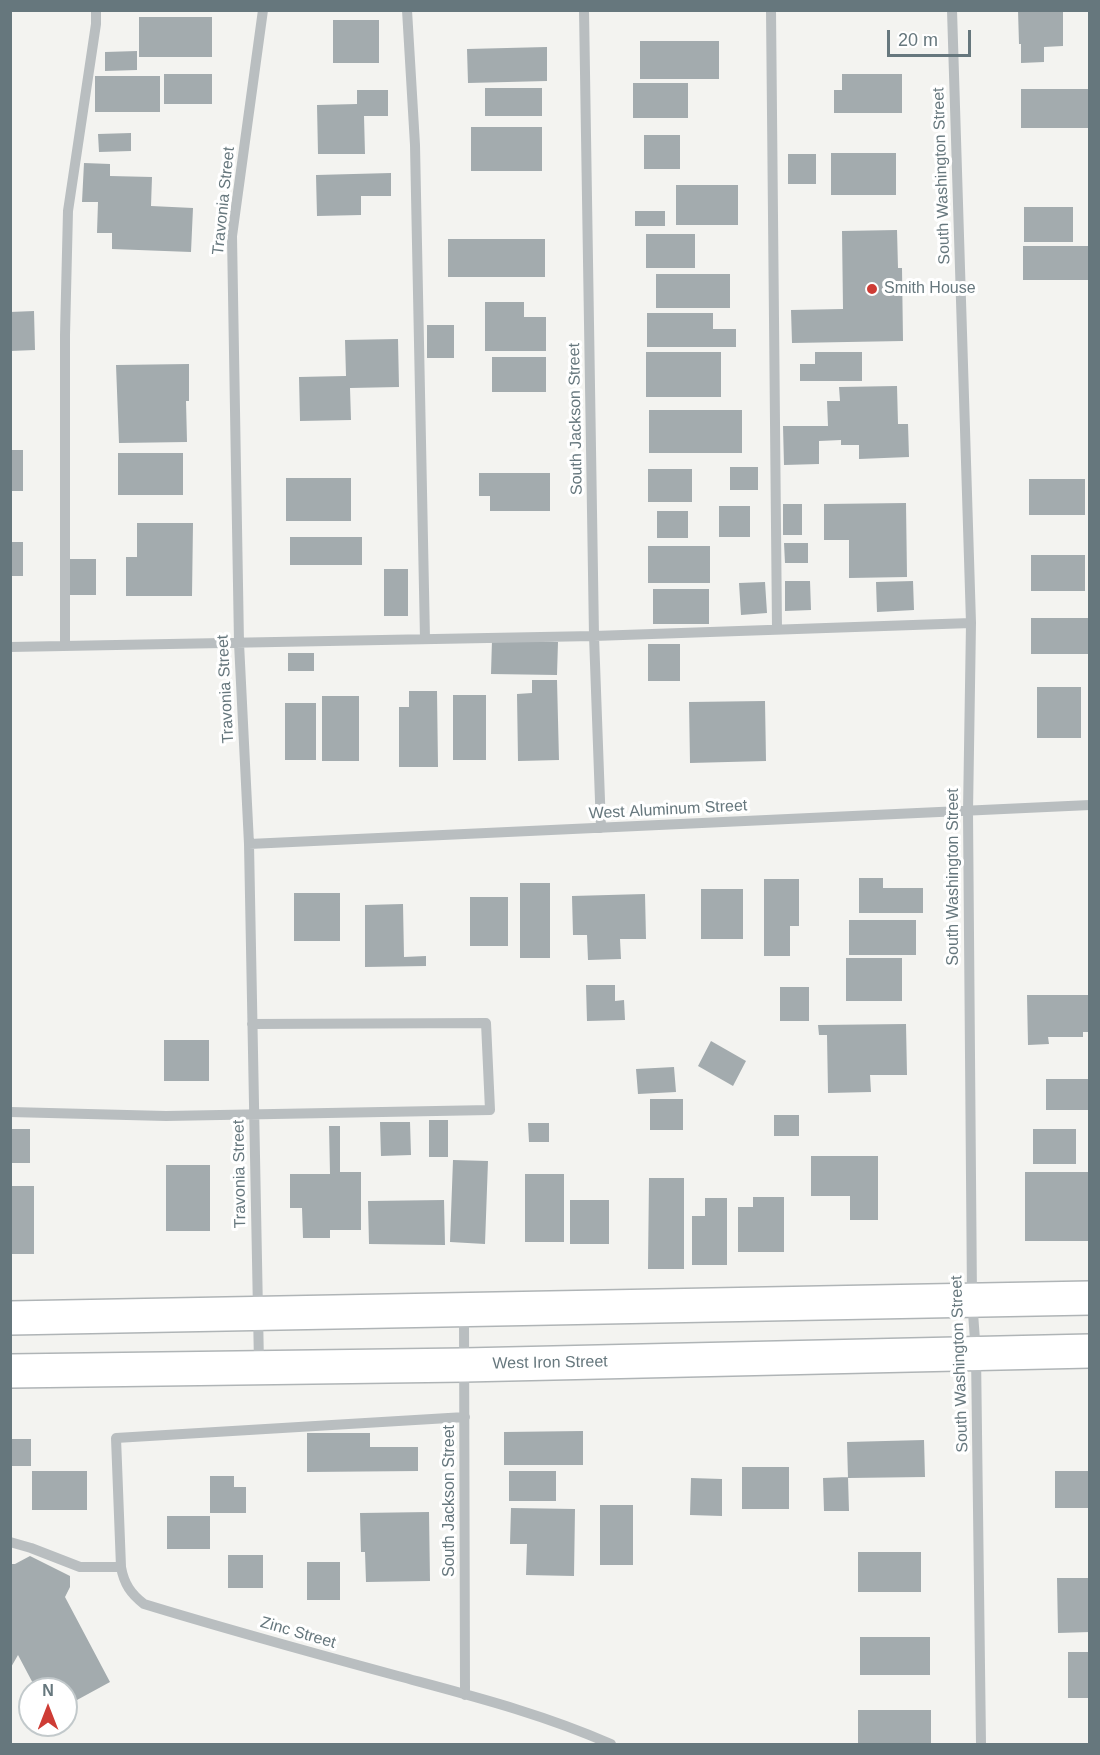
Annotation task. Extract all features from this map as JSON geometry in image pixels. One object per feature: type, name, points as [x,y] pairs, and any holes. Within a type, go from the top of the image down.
[{"type":"main road","points":[[10,1318],[1089,1298]]},
{"type":"main road","name":"West Iron Street","points":[[10,1371],[464,1365],[1089,1351]]},
{"type":"street","points":[[65,646],[65,335],[68,211],[96,24],[96,10]]},
{"type":"street","name":"Travonia Street","points":[[259,1368],[249,844],[239,643],[232,236],[263,10]]},
{"type":"street","points":[[407,10],[415,145],[426,639]]},
{"type":"street","name":"South Jackson Street","points":[[584,10],[594,636],[601,828]]},
{"type":"street","points":[[771,10],[777,629]]},
{"type":"street","name":"South Washington Street","points":[[952,10],[971,623],[968,812],[972,1299],[976,1354],[981,1744]]},
{"type":"street","points":[[10,647],[594,636],[971,623]]},
{"type":"street","name":"West Aluminum Street","points":[[249,844],[1089,805]]},
{"type":"street","points":[[10,1112],[166,1116],[490,1110],[486,1023],[252,1024]]},
{"type":"street","name":"South Jackson Street","points":[[464,1308],[465,1695]]},
{"type":"street","name":"Zinc Street","points":[[465,1417],[116,1438],[121,1567],[128,1587],[144,1604],[302,1650],[520,1709],[610,1744]]},
{"type":"street","points":[[10,1542],[80,1567],[121,1567]]},
{"type":"building","points":[[1018,10],[1063,10],[1063,46],[1044,47],[1044,62],[1021,63]]},
{"type":"building","points":[[139,17],[212,17],[212,57],[139,57]]},
{"type":"building","points":[[333,20],[379,20],[379,63],[333,63]]},
{"type":"building","points":[[640,41],[719,41],[719,79],[640,79]]},
{"type":"building","points":[[547,47],[547,81],[468,83],[467,49]]},
{"type":"building","points":[[137,51],[137,70],[105,71],[105,52]]},
{"type":"building","points":[[164,74],[212,74],[212,104],[164,104]]},
{"type":"building","points":[[842,74],[902,74],[902,113],[834,113],[834,90],[842,90]]},
{"type":"building","points":[[95,76],[160,76],[160,112],[95,112]]},
{"type":"building","points":[[633,83],[688,83],[688,118],[633,118]]},
{"type":"building","points":[[485,88],[542,88],[542,116],[485,116]]},
{"type":"building","points":[[1021,89],[1090,89],[1090,128],[1021,128]]},
{"type":"building","points":[[357,90],[388,90],[388,116],[364,116],[365,154],[318,154],[317,105],[357,104]]},
{"type":"building","points":[[471,127],[542,127],[542,171],[471,171]]},
{"type":"building","points":[[131,133],[131,151],[99,152],[98,134]]},
{"type":"building","points":[[644,135],[680,135],[680,169],[644,169]]},
{"type":"building","points":[[831,153],[896,153],[896,195],[831,195]]},
{"type":"building","points":[[788,154],[816,154],[816,184],[788,184]]},
{"type":"building","points":[[84,163],[110,164],[110,176],[152,177],[151,206],[193,208],[191,252],[112,249],[112,233],[97,233],[98,202],[82,202]]},
{"type":"building","points":[[391,173],[391,196],[361,196],[361,215],[317,216],[316,175]]},
{"type":"building","points":[[676,185],[738,185],[738,225],[676,225]]},
{"type":"building","points":[[1024,207],[1073,207],[1073,242],[1024,242]]},
{"type":"building","points":[[635,211],[665,211],[665,226],[635,226]]},
{"type":"building","name":"Smith House","points":[[897,230],[898,268],[902,268],[903,341],[792,343],[791,310],[843,309],[842,231]]},
{"type":"building","points":[[646,234],[695,234],[695,268],[646,268]]},
{"type":"building","points":[[448,239],[545,239],[545,277],[448,277]]},
{"type":"building","points":[[1023,246],[1090,246],[1090,280],[1023,280]]},
{"type":"building","points":[[656,274],[730,274],[730,308],[656,308]]},
{"type":"building","points":[[485,302],[524,302],[524,317],[546,317],[546,351],[485,351]]},
{"type":"building","points":[[34,311],[35,350],[10,351],[10,312]]},
{"type":"building","points":[[647,313],[713,313],[713,329],[736,329],[736,347],[647,347]]},
{"type":"building","points":[[427,325],[454,325],[454,358],[427,358]]},
{"type":"building","points":[[398,339],[399,387],[350,388],[351,420],[300,421],[299,377],[346,376],[345,340]]},
{"type":"building","points":[[646,352],[721,352],[721,397],[646,397]]},
{"type":"building","points":[[815,352],[862,352],[862,381],[800,381],[800,364],[815,364]]},
{"type":"building","points":[[492,357],[546,357],[546,392],[492,392]]},
{"type":"building","points":[[189,364],[189,401],[186,401],[187,442],[119,443],[116,365]]},
{"type":"building","points":[[897,386],[898,424],[908,424],[909,457],[859,459],[859,445],[841,445],[841,440],[819,441],[819,464],[784,465],[783,426],[828,426],[827,401],[840,401],[839,387]]},
{"type":"building","points":[[649,410],[742,410],[742,453],[649,453]]},
{"type":"building","points":[[10,450],[23,450],[23,491],[10,491]]},
{"type":"building","points":[[118,453],[183,453],[183,495],[118,495]]},
{"type":"building","points":[[730,467],[758,467],[758,490],[730,490]]},
{"type":"building","points":[[648,469],[692,469],[692,502],[648,502]]},
{"type":"building","points":[[479,473],[550,473],[550,511],[490,511],[490,496],[479,496]]},
{"type":"building","points":[[286,478],[351,478],[351,521],[286,521]]},
{"type":"building","points":[[1029,479],[1085,479],[1085,515],[1029,515]]},
{"type":"building","points":[[906,503],[907,577],[849,578],[849,540],[824,540],[824,504]]},
{"type":"building","points":[[783,504],[802,504],[802,535],[783,535]]},
{"type":"building","points":[[719,506],[750,506],[750,537],[719,537]]},
{"type":"building","points":[[657,511],[688,511],[688,538],[657,538]]},
{"type":"building","points":[[137,523],[193,523],[192,596],[126,596],[126,557],[137,557]]},
{"type":"building","points":[[290,537],[362,537],[362,565],[290,565]]},
{"type":"building","points":[[10,542],[23,542],[23,576],[10,576]]},
{"type":"building","points":[[784,543],[808,543],[808,563],[785,563]]},
{"type":"building","points":[[648,546],[710,546],[710,583],[648,583]]},
{"type":"building","points":[[1031,555],[1085,555],[1085,591],[1031,591]]},
{"type":"building","points":[[67,559],[96,559],[96,595],[67,595]]},
{"type":"building","points":[[384,569],[408,569],[408,616],[384,616]]},
{"type":"building","points":[[785,581],[810,581],[811,610],[785,611]]},
{"type":"building","points":[[913,581],[914,610],[877,612],[876,582]]},
{"type":"building","points":[[765,582],[767,613],[741,615],[739,583]]},
{"type":"building","points":[[653,589],[709,589],[709,624],[653,624]]},
{"type":"building","points":[[1031,618],[1090,618],[1090,654],[1031,654]]},
{"type":"building","points":[[492,640],[558,642],[557,675],[491,674]]},
{"type":"building","points":[[648,644],[680,644],[680,681],[648,681]]},
{"type":"building","points":[[288,653],[314,653],[314,671],[288,671]]},
{"type":"building","points":[[532,680],[557,680],[559,760],[518,761],[517,694],[532,693]]},
{"type":"building","points":[[1037,687],[1081,687],[1081,738],[1037,738]]},
{"type":"building","points":[[409,691],[437,691],[438,767],[399,767],[399,707],[409,707]]},
{"type":"building","points":[[453,695],[486,695],[486,760],[453,760]]},
{"type":"building","points":[[322,696],[359,696],[359,761],[322,761]]},
{"type":"building","points":[[765,701],[766,761],[690,763],[689,702]]},
{"type":"building","points":[[285,703],[316,703],[316,760],[285,760]]},
{"type":"building","points":[[859,878],[883,878],[883,888],[923,888],[923,913],[859,913]]},
{"type":"building","points":[[764,879],[799,879],[799,926],[790,926],[790,956],[764,956]]},
{"type":"building","points":[[520,883],[550,883],[550,958],[520,958]]},
{"type":"building","points":[[701,889],[743,889],[743,939],[701,939]]},
{"type":"building","points":[[294,893],[340,893],[340,941],[294,941]]},
{"type":"building","points":[[645,894],[646,939],[620,939],[621,959],[588,960],[587,935],[573,935],[572,896]]},
{"type":"building","points":[[470,897],[508,897],[508,946],[470,946]]},
{"type":"building","points":[[403,904],[404,957],[426,956],[426,966],[365,967],[365,905]]},
{"type":"building","points":[[849,920],[916,920],[916,955],[849,955]]},
{"type":"building","points":[[846,958],[902,958],[902,1001],[846,1001]]},
{"type":"building","points":[[586,985],[615,985],[615,1001],[624,1000],[625,1020],[587,1021]]},
{"type":"building","points":[[780,987],[809,987],[809,1021],[780,1021]]},
{"type":"building","points":[[1027,995],[1090,995],[1090,1032],[1083,1032],[1083,1037],[1048,1037],[1049,1044],[1028,1045]]},
{"type":"building","points":[[906,1024],[907,1075],[870,1075],[871,1092],[828,1093],[827,1035],[819,1035],[818,1025]]},
{"type":"building","points":[[164,1040],[209,1040],[209,1081],[164,1081]]},
{"type":"building","points":[[711,1041],[746,1061],[733,1086],[698,1066]]},
{"type":"building","points":[[674,1067],[676,1092],[638,1094],[636,1069]]},
{"type":"building","points":[[1046,1079],[1090,1079],[1090,1110],[1046,1110]]},
{"type":"building","points":[[650,1099],[683,1099],[683,1130],[650,1130]]},
{"type":"building","points":[[774,1115],[799,1115],[799,1136],[774,1136]]},
{"type":"building","points":[[429,1120],[448,1120],[448,1157],[429,1157]]},
{"type":"building","points":[[380,1122],[410,1122],[411,1155],[381,1156]]},
{"type":"building","points":[[528,1123],[549,1123],[549,1142],[529,1142]]},
{"type":"building","points":[[329,1126],[340,1126],[340,1172],[361,1172],[361,1230],[330,1230],[330,1238],[303,1238],[302,1208],[290,1208],[290,1174],[330,1174]]},
{"type":"building","points":[[10,1129],[30,1129],[30,1163],[10,1163]]},
{"type":"building","points":[[1033,1129],[1076,1129],[1076,1164],[1033,1164]]},
{"type":"building","points":[[811,1156],[878,1156],[878,1220],[850,1220],[850,1196],[811,1196]]},
{"type":"building","points":[[453,1160],[488,1161],[485,1244],[450,1242]]},
{"type":"building","points":[[166,1165],[210,1165],[210,1231],[166,1231]]},
{"type":"building","points":[[1025,1172],[1089,1172],[1089,1241],[1025,1241]]},
{"type":"building","points":[[525,1174],[564,1174],[564,1242],[525,1242]]},
{"type":"building","points":[[649,1178],[684,1178],[684,1269],[648,1269]]},
{"type":"building","points":[[10,1186],[34,1186],[34,1254],[10,1254]]},
{"type":"building","points":[[753,1197],[784,1197],[784,1252],[738,1252],[738,1207],[753,1207]]},
{"type":"building","points":[[705,1198],[727,1198],[727,1265],[692,1265],[692,1216],[705,1216]]},
{"type":"building","points":[[444,1200],[445,1245],[369,1244],[368,1201]]},
{"type":"building","points":[[570,1200],[609,1200],[609,1244],[570,1244]]},
{"type":"building","points":[[583,1431],[583,1465],[504,1465],[504,1432]]},
{"type":"building","points":[[307,1433],[370,1433],[370,1447],[418,1447],[418,1471],[307,1472]]},
{"type":"building","points":[[10,1439],[31,1439],[31,1466],[10,1466]]},
{"type":"building","points":[[924,1440],[925,1477],[848,1478],[847,1442]]},
{"type":"building","points":[[742,1467],[789,1467],[789,1509],[742,1509]]},
{"type":"building","points":[[32,1471],[87,1471],[87,1510],[32,1510]]},
{"type":"building","points":[[509,1471],[556,1471],[556,1501],[509,1501]]},
{"type":"building","points":[[1055,1471],[1090,1471],[1090,1508],[1055,1508]]},
{"type":"building","points":[[210,1476],[234,1476],[234,1487],[246,1487],[246,1513],[210,1513]]},
{"type":"building","points":[[848,1477],[849,1511],[824,1511],[823,1478]]},
{"type":"building","points":[[691,1478],[722,1479],[722,1516],[690,1515]]},
{"type":"building","points":[[600,1505],[633,1505],[633,1565],[600,1565]]},
{"type":"building","points":[[511,1508],[575,1509],[574,1576],[526,1575],[527,1544],[510,1544]]},
{"type":"building","points":[[429,1512],[430,1581],[366,1582],[365,1552],[361,1552],[360,1513]]},
{"type":"building","points":[[167,1516],[210,1516],[210,1549],[167,1549]]},
{"type":"building","points":[[858,1552],[921,1552],[921,1592],[858,1592]]},
{"type":"building","points":[[228,1555],[263,1555],[263,1588],[228,1588]]},
{"type":"building","points":[[30,1556],[70,1576],[70,1587],[65,1597],[110,1682],[78,1699],[78,1677],[30,1677],[18,1655],[10,1669],[10,1564],[15,1564]]},
{"type":"building","points":[[307,1562],[340,1562],[340,1600],[307,1600]]},
{"type":"building","points":[[1057,1578],[1090,1578],[1090,1632],[1058,1633]]},
{"type":"building","points":[[860,1637],[930,1637],[930,1675],[860,1675]]},
{"type":"building","points":[[1068,1652],[1090,1652],[1090,1698],[1068,1698]]},
{"type":"building","points":[[858,1710],[931,1710],[931,1744],[858,1744]]},
{"type":"place","name":"Smith House","points":[[872,289]]}]
